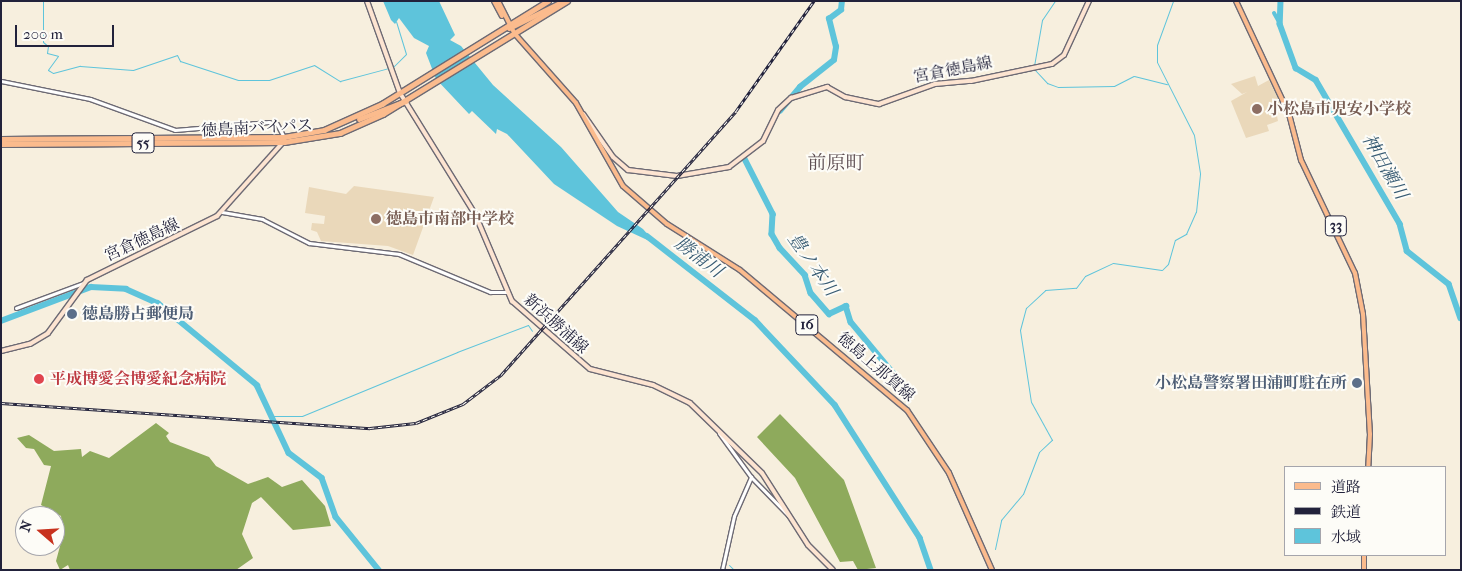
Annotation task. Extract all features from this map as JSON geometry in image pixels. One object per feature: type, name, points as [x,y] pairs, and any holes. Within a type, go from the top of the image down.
[{"type":"highway","name":"徳島南バイパス","points":[[1,139],[284,139],[352,120],[509,28],[548,1]]},
{"type":"highway","points":[[509,28],[564,1]]},
{"type":"highway","name":"徳島南バイパス","points":[[1,144],[284,139],[340,133],[407,100],[568,1]]},
{"type":"highway","points":[[352,120],[407,100]]},
{"type":"main road","name":"新浜勝浦線","points":[[367,1],[402,92],[475,214],[506,292],[528,318],[590,369],[670,392],[690,403],[762,473],[812,550],[833,570]]},
{"type":"main road","name":"徳島上那賀線","points":[[496,1],[513,35],[551,75],[583,114],[619,180],[633,195],[667,224],[740,270],[899,400],[949,473],[992,570]]},
{"type":"main road","name":"宮倉徳島線","points":[[583,114],[613,157],[628,170],[677,176],[728,167],[763,141],[778,110],[791,98],[828,88],[845,97],[879,104],[935,84],[971,81],[1052,64],[1064,55],[1089,1]]},
{"type":"main road","name":"33","points":[[1236,1],[1289,114],[1302,160],[1356,277],[1370,434],[1368,466]]},
{"type":"main road","name":"宮倉徳島線","points":[[1,351],[42,338],[82,284],[222,212],[281,149],[284,139]]},
{"type":"main road","points":[[1364,556],[1364,570]]},
{"type":"street","points":[[1,81],[90,99],[175,130],[262,122],[277,124],[284,139]]},
{"type":"street","points":[[222,212],[262,219],[309,243],[399,254],[490,292],[506,292]]},
{"type":"street","points":[[16,308],[82,284]]},
{"type":"street","points":[[717,428],[752,477],[791,518]]},
{"type":"street","points":[[722,570],[734,516],[752,477]]},
{"type":"shaded area","name":"小松島市児安小学校","points":[[1255,76],[1258,86],[1269,80],[1282,107],[1276,111],[1278,121],[1267,125],[1269,131],[1246,138],[1231,101],[1247,92],[1242,94],[1231,84]]},
{"type":"shaded area","name":"徳島市南部中学校","points":[[354,186],[434,197],[413,255],[388,246],[321,241],[317,232],[311,230],[312,223],[324,224],[325,216],[305,213],[309,187],[346,194]]},
{"type":"green space","points":[[780,414],[844,480],[876,568],[858,570],[853,561],[840,562],[795,478],[757,437]]},
{"type":"green space","points":[[156,423],[169,433],[166,436],[170,442],[209,457],[216,466],[248,484],[268,477],[282,487],[302,480],[325,506],[331,526],[293,530],[261,497],[252,503],[242,534],[253,558],[236,570],[70,570],[68,565],[60,570],[56,561],[57,556],[65,556],[65,506],[41,505],[51,466],[44,465],[34,449],[26,448],[17,438],[29,435],[54,451],[81,449],[82,457],[90,451],[109,458]]},
{"type":"water","points":[[383,1],[439,1],[455,35],[450,40],[461,46],[493,85],[561,147],[618,212],[643,229],[656,244],[617,226],[554,184],[507,134],[497,129],[496,134],[472,111],[469,114],[436,79],[426,53],[429,46],[414,38],[399,18],[395,24],[391,20]]},
{"type":"waterway","points":[[43,1],[43,42],[48,46],[47,53],[58,56],[48,70],[53,73],[80,66],[133,70],[177,55],[180,61],[238,80],[269,80],[314,65],[340,81],[389,68]]},
{"type":"waterway","name":"豊ノ本川","points":[[780,111],[800,87],[834,60],[836,47],[829,19],[841,10],[842,1]]},
{"type":"waterway","name":"神田瀬川","points":[[1034,66],[1042,20],[1055,1]]},
{"type":"waterway","points":[[995,549],[1001,520],[1023,494],[1039,452],[1052,440],[1031,402],[1020,330],[1026,308],[1045,290],[1076,288],[1085,276],[1113,263],[1162,270],[1168,264],[1175,240],[1186,234],[1196,212],[1200,173],[1194,135],[1157,62],[1157,45],[1173,1]]},
{"type":"waterway","name":"神田瀬川","points":[[1281,1],[1280,24],[1296,68],[1316,80],[1400,224],[1407,251],[1449,284],[1461,318]]},
{"type":"waterway","name":"神田瀬川","points":[[1274,13],[1280,24]]},
{"type":"waterway","points":[[393,67],[406,54],[396,22]]},
{"type":"waterway","name":"神田瀬川","points":[[1035,70],[1047,83],[1058,87],[1114,86],[1134,76],[1167,84]]},
{"type":"waterway","name":"豊ノ本川","points":[[745,159],[773,214],[772,234],[780,248],[805,275],[811,293],[829,314],[846,306],[851,322],[895,375],[896,383]]},
{"type":"waterway","name":"勝浦川","points":[[647,236],[755,320],[835,405],[920,538],[931,570]]},
{"type":"waterway","points":[[1,321],[91,287],[126,289],[158,303],[257,385],[289,453],[322,478],[336,517],[379,570]]},
{"type":"waterway","points":[[272,416],[302,416],[528,325],[532,331]]},
{"type":"waterway","points":[[729,565],[734,570]]},
{"type":"railway","points":[[1,403],[370,428],[416,423],[463,404],[501,375],[736,111],[814,1]]},
{"type":"place","name":"小松島市児安小学校","points":[[1257,109]]},
{"type":"place","name":"徳島市南部中学校","points":[[376,219]]},
{"type":"place","name":"徳島勝占郵便局","points":[[72,314]]},
{"type":"place","name":"平成博愛会博愛紀念病院","points":[[39,379]]},
{"type":"place","name":"小松島警察署田浦町駐在所","points":[[1357,383]]},
{"type":"district","name":"前原町","points":[[836,164]]}]
